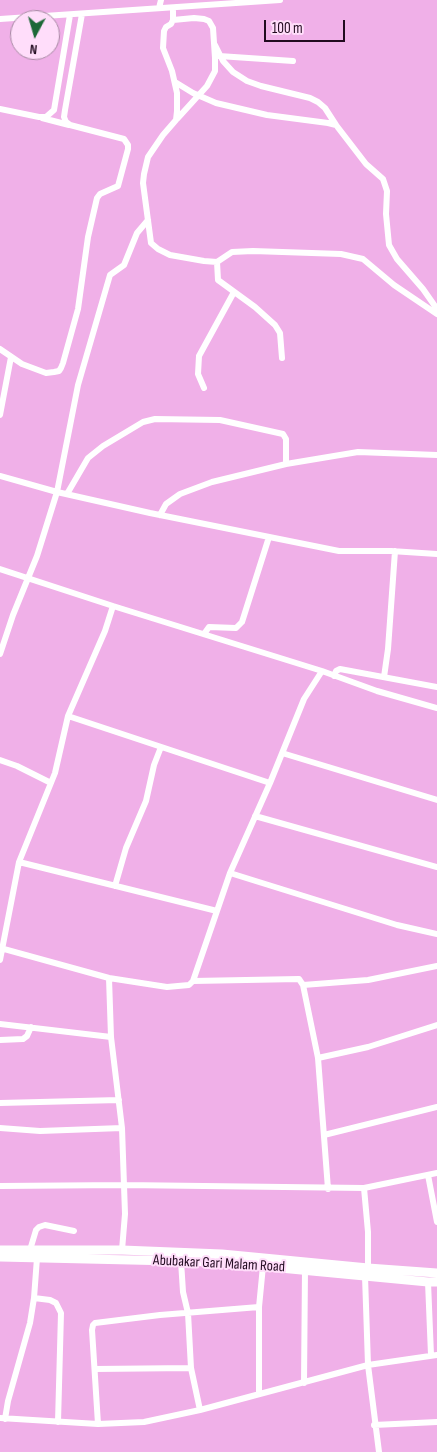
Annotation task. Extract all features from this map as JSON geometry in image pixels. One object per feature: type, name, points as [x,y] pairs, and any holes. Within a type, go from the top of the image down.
[{"type":"street","points":[[159,8],[161,0]]},
{"type":"street","points":[[0,19],[280,0]]},
{"type":"street","points":[[173,8],[173,20],[164,31],[163,48],[172,71],[177,93],[176,120]]},
{"type":"street","points":[[70,125],[64,117],[82,14]]},
{"type":"street","points":[[39,117],[46,117],[54,110],[70,15]]},
{"type":"street","points":[[173,20],[204,19],[213,28],[218,56],[233,72],[247,81],[274,90],[310,98],[325,108],[366,164],[383,179],[387,192],[386,214],[389,245],[397,259],[437,309]]},
{"type":"street","points":[[218,56],[293,61]]},
{"type":"street","points":[[218,56],[212,78],[207,86],[163,135],[148,157],[144,183],[151,243],[158,249],[170,254],[217,262],[232,252],[253,250],[341,254],[363,259],[394,285],[437,314]]},
{"type":"street","points":[[175,82],[216,103],[267,115],[336,125]]},
{"type":"street","points":[[0,109],[120,138],[126,142],[128,149],[118,186],[100,194],[98,198],[88,237],[78,309],[63,363],[58,371],[46,373],[22,364],[0,349]]},
{"type":"street","points":[[0,654],[39,552],[57,492],[78,385],[110,274],[124,265],[137,233],[148,220]]},
{"type":"street","points":[[217,262],[218,280],[255,307],[275,325],[280,334],[282,358]]},
{"type":"street","points":[[204,388],[198,374],[199,356],[234,292]]},
{"type":"street","points":[[0,415],[12,357]]},
{"type":"street","points":[[67,494],[88,458],[103,446],[143,422],[155,419],[220,420],[283,434],[286,439],[286,464]]},
{"type":"street","points":[[160,515],[166,504],[180,494],[212,482],[286,464],[358,452],[437,455]]},
{"type":"street","points":[[0,476],[57,492],[160,515],[339,551],[395,551],[437,554]]},
{"type":"street","points":[[204,634],[209,627],[236,628],[242,622],[269,537]]},
{"type":"street","points":[[384,677],[388,649],[395,551]]},
{"type":"street","points":[[0,569],[437,708]]},
{"type":"street","points":[[0,960],[19,862],[55,773],[68,716],[105,631],[113,606]]},
{"type":"street","points":[[334,676],[336,671],[340,669],[437,686]]},
{"type":"street","points":[[1,948],[109,978],[167,987],[189,985],[193,981],[230,873],[270,783],[304,699],[322,672]]},
{"type":"street","points":[[68,716],[270,783]]},
{"type":"street","points":[[115,886],[126,848],[146,801],[154,765],[161,747]]},
{"type":"street","points":[[282,753],[437,800]]},
{"type":"street","points":[[0,760],[17,766],[51,783]]},
{"type":"street","points":[[255,816],[437,866]]},
{"type":"street","points":[[19,862],[217,911]]},
{"type":"street","points":[[230,873],[398,925],[437,934]]},
{"type":"street","points":[[303,985],[368,980],[437,966]]},
{"type":"street","points":[[109,978],[111,1037],[122,1128],[125,1214],[122,1250]]},
{"type":"street","points":[[193,981],[299,980],[303,985],[318,1058],[328,1189]]},
{"type":"street","points":[[0,1024],[111,1037]]},
{"type":"street","points":[[318,1058],[368,1047],[437,1025]]},
{"type":"street","points":[[0,1040],[23,1039],[27,1036],[31,1027]]},
{"type":"street","points":[[0,1103],[119,1100]]},
{"type":"street","points":[[324,1135],[437,1107]]},
{"type":"street","points":[[0,1128],[40,1131],[122,1128]]},
{"type":"street","points":[[0,1186],[124,1185],[364,1188],[437,1173]]},
{"type":"street","points":[[428,1175],[437,1222]]},
{"type":"street","points":[[364,1188],[368,1232],[366,1272],[368,1365],[374,1425],[379,1452]]},
{"type":"street","points":[[30,1250],[36,1230],[39,1227],[45,1225],[74,1231]]},
{"type":"street","points":[[0,1250],[122,1250],[249,1256],[366,1272],[437,1273]]},
{"type":"street","name":"Abubakar Gari Malam Road","points":[[0,1257],[217,1262],[366,1272],[432,1282]]},
{"type":"street","points":[[37,1258],[30,1323],[3,1419],[98,1424],[144,1422],[200,1410],[368,1365],[434,1355],[432,1282]]},
{"type":"street","points":[[181,1261],[183,1292],[188,1313],[191,1368],[200,1410]]},
{"type":"street","points":[[258,1394],[259,1307],[263,1266]]},
{"type":"street","points":[[304,1382],[305,1269]]},
{"type":"street","points":[[34,1298],[50,1300],[56,1303],[61,1313],[58,1422]]},
{"type":"street","points":[[98,1424],[92,1330],[95,1323],[160,1315],[259,1307]]},
{"type":"street","points":[[95,1369],[191,1368]]},
{"type":"street","points":[[374,1425],[437,1422]]}]
